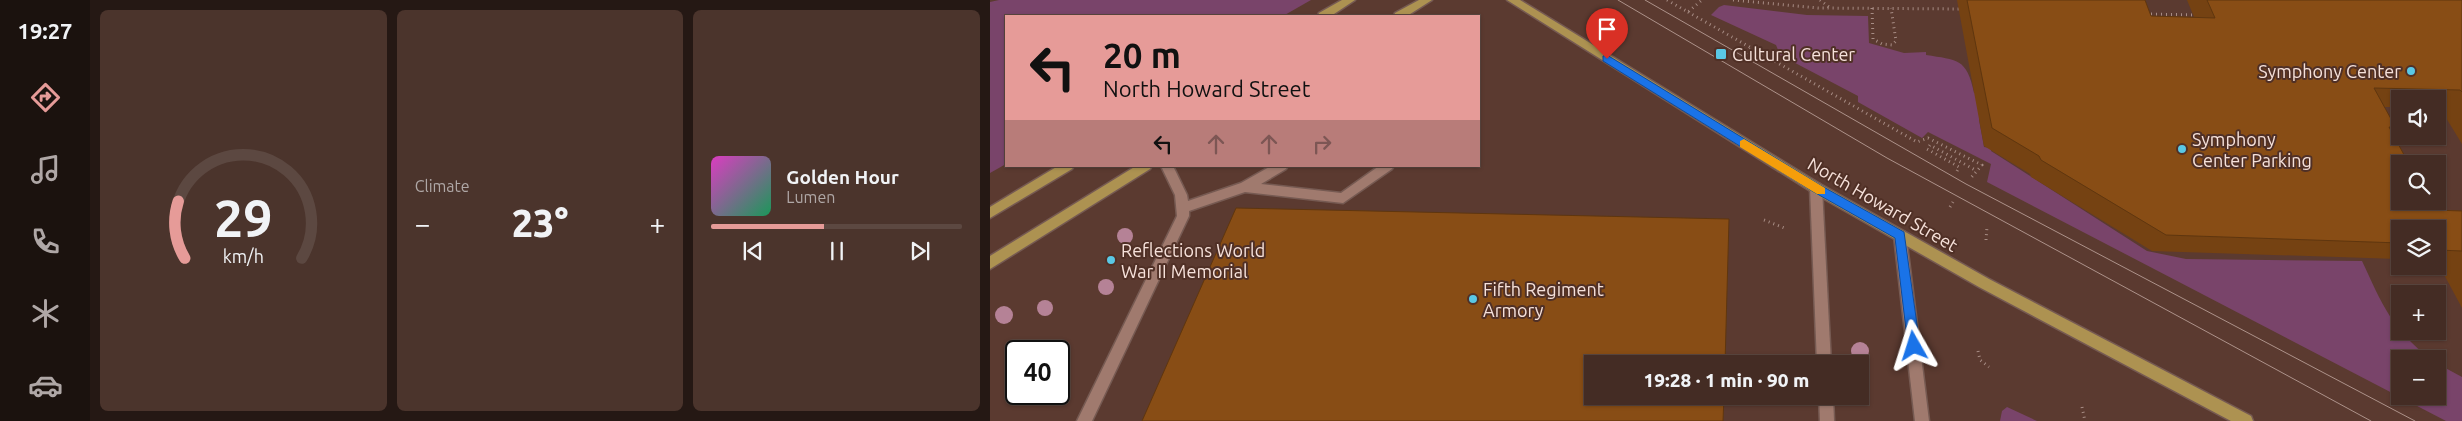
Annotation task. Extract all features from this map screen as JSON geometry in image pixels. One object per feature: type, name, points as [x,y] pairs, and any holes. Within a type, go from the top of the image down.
[{"type":"main road","points":[[1325,15],[1350,0]]},
{"type":"main road","points":[[1401,15],[1426,0]]},
{"type":"main road","name":"North Howard Street","points":[[1512,0],[1816,188],[1900,236],[2246,421]]},
{"type":"main road","points":[[990,213],[1066,167]]},
{"type":"main road","points":[[990,263],[1144,167]]},
{"type":"street","points":[[1084,421],[1183,216],[1181,195],[1167,167]]},
{"type":"street","points":[[1182,208],[1245,186],[1280,167]]},
{"type":"street","points":[[1245,186],[1343,198],[1387,167]]},
{"type":"street","points":[[1816,188],[1824,355]]},
{"type":"street","points":[[1900,236],[1922,421]]},
{"type":"street","points":[[1826,405],[1827,421]]},
{"type":"path","points":[[1667,0],[1917,142],[1928,138],[1982,165],[1970,179]]},
{"type":"path","points":[[1688,12],[1702,0]]},
{"type":"path","points":[[1733,0],[1802,8],[1967,10]]},
{"type":"path","points":[[1820,0],[1828,7]]},
{"type":"path","points":[[1872,8],[1873,39],[1882,44],[1892,44],[1896,42],[1896,33],[1891,8]]},
{"type":"path","points":[[2144,14],[2201,15]]},
{"type":"path","points":[[1746,53],[1752,48]]},
{"type":"path","points":[[1957,171],[1959,167],[1927,149],[1930,145],[1977,171]]},
{"type":"path","points":[[1950,206],[1953,202]]},
{"type":"path","points":[[1764,220],[1787,229]]},
{"type":"path","points":[[1986,240],[1987,227]]},
{"type":"path","points":[[1978,351],[1980,360],[1989,367]]},
{"type":"path","points":[[2082,407],[2084,421]]},
{"type":"shaded area","points":[[999,0],[1311,0],[1285,15],[1005,15],[1005,165],[990,173],[990,2]]},
{"type":"shaded area","points":[[1724,5],[1807,15],[1868,16],[1869,43],[1904,53],[1926,52],[1926,55],[1953,60],[1964,67],[1968,73],[1974,93],[1979,93],[1979,120],[1984,147],[1991,148],[1991,151],[2147,251],[2186,259],[2362,261],[2391,318],[2391,340],[2409,340],[2420,350],[2391,350],[2391,392],[1987,182],[1991,164],[1928,132],[1922,138],[1858,102],[1858,96],[1780,55],[1776,45],[1711,15]]},
{"type":"shaded area","points":[[2446,368],[2462,377],[2462,421],[2446,421],[2415,405],[2446,405]]},
{"type":"shaded area","points":[[2007,407],[2037,421],[2000,421],[2002,411]]},
{"type":"building","name":"Symphony Center Parking","points":[[1967,0],[2145,0],[2151,16],[2215,18],[2207,0],[2462,0],[2462,92],[2460,90],[2374,88],[2391,119],[2391,127],[2389,127],[2391,131],[2391,145],[2399,145],[2404,155],[2391,155],[2391,210],[2462,211],[2462,251],[2446,250],[2446,220],[2391,220],[2391,243],[2166,235],[2041,160],[2039,156],[1992,128]]},
{"type":"building","name":"Fifth Regiment Armory","points":[[1236,208],[1729,219],[1725,355],[1584,355],[1584,405],[1724,405],[1723,421],[1142,421]]},
{"type":"tram line","points":[[1618,0],[1887,158],[2371,421]]},
{"type":"tram line","points":[[1645,0],[1966,184],[2415,421]]},
{"type":"slow traffic","points":[[1744,144],[1821,191]]},
{"type":"place","name":"Cultural Center","points":[[1721,54]]},
{"type":"place","name":"Symphony Center","points":[[2411,71]]},
{"type":"place","name":"Symphony Center Parking","points":[[2182,149]]},
{"type":"place","name":"Reflections World War II Memorial","points":[[1111,260]]},
{"type":"place","name":"Fifth Regiment Armory","points":[[1473,299]]},
{"type":"route","points":[[1607,59],[1816,188],[1900,236],[1914,346]]}]
